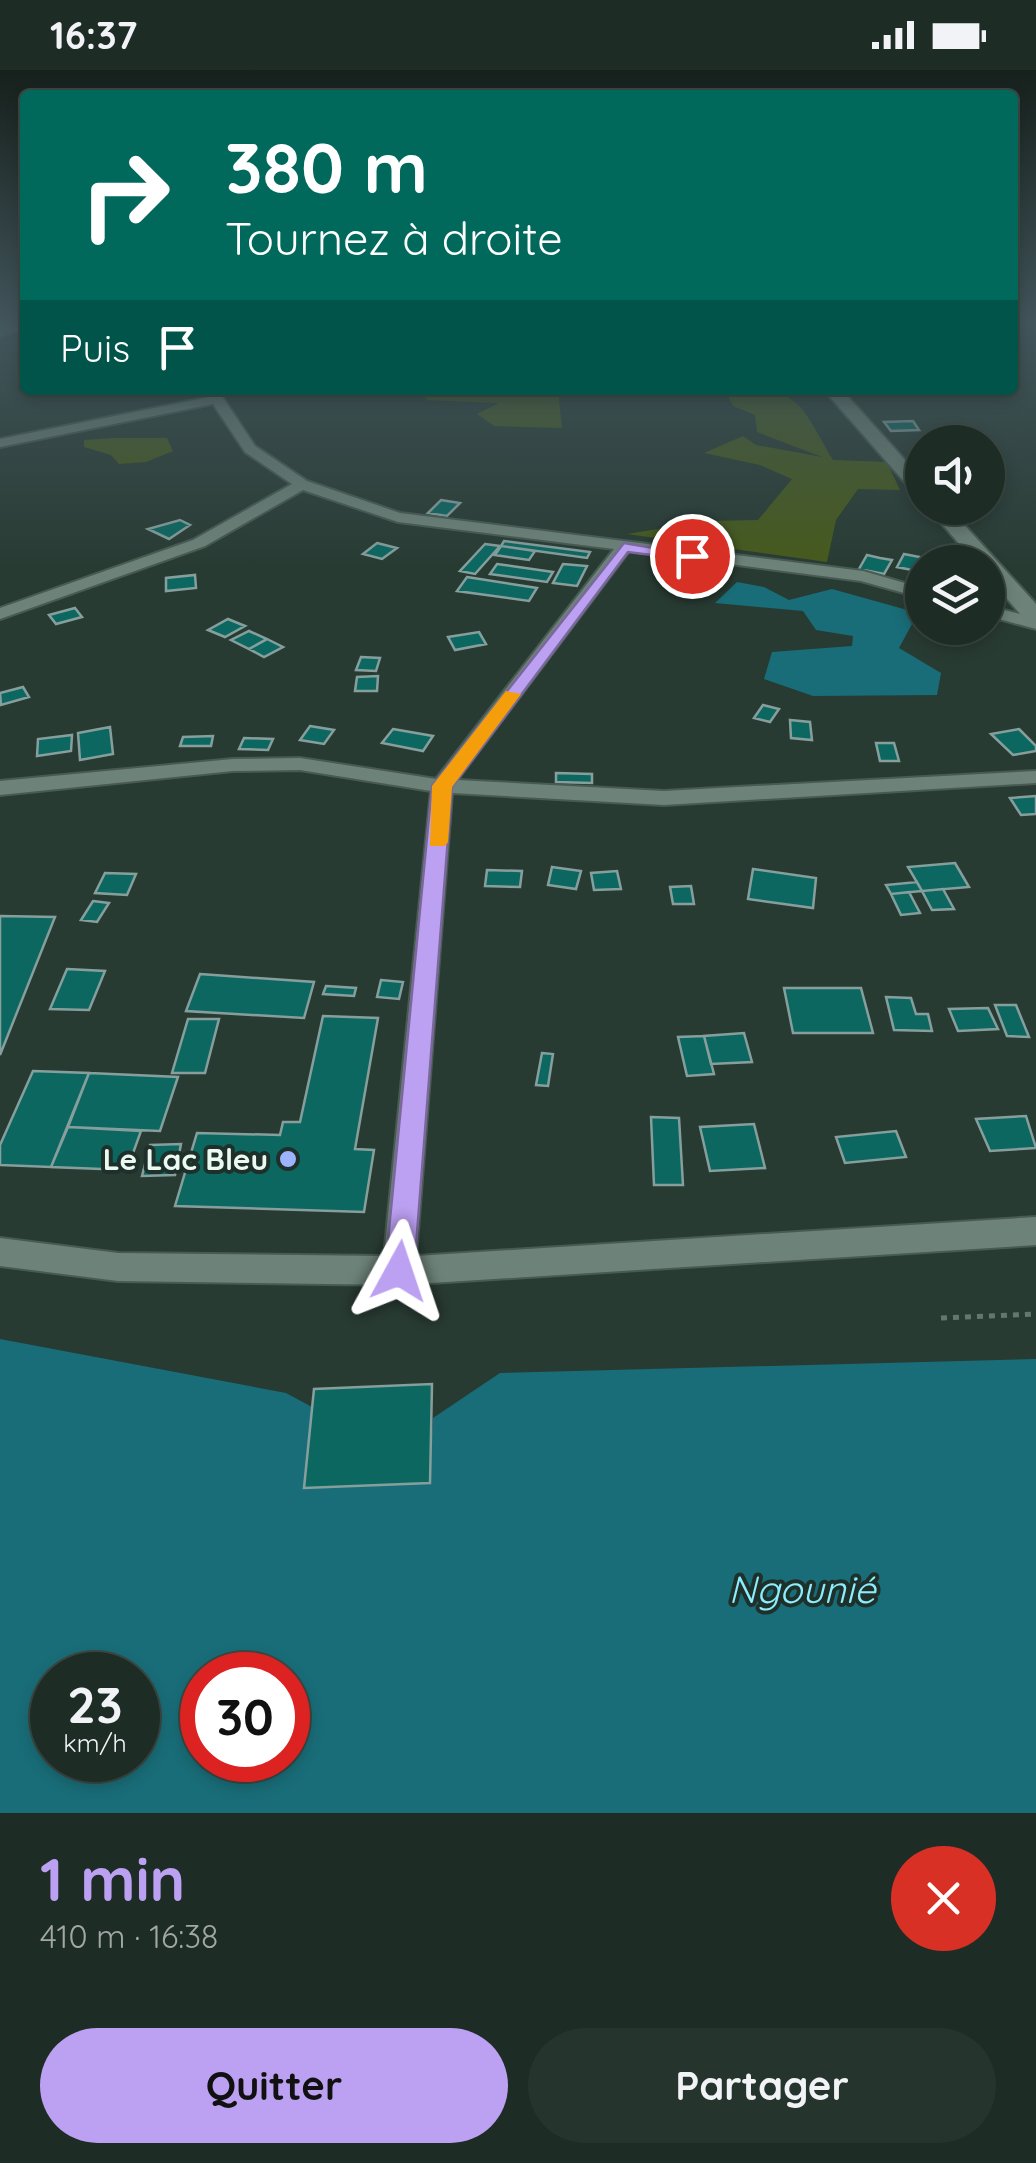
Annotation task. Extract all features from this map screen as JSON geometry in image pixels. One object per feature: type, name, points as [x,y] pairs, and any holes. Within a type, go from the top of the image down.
[{"type":"street","points":[[0,442],[181,402]]},
{"type":"street","points":[[219,402],[250,448],[302,484],[398,517],[862,576],[905,588]]},
{"type":"street","points":[[844,402],[905,471]]},
{"type":"street","points":[[0,614],[200,543],[302,484]]},
{"type":"street","points":[[953,525],[971,545]]},
{"type":"street","points":[[399,1271],[442,786],[624,547]]},
{"type":"street","points":[[1005,584],[1036,621]]},
{"type":"street","points":[[1005,615],[1036,621]]},
{"type":"street","points":[[0,788],[179,768],[300,764],[442,786],[664,798],[1036,776]]},
{"type":"street","points":[[0,1252],[118,1267],[399,1271],[1036,1231]]},
{"type":"path","points":[[940,1318],[1036,1314]]},
{"type":"green space","points":[[483,402],[559,402],[562,428],[494,426],[477,414],[499,403]]},
{"type":"green space","points":[[731,402],[795,402],[833,460],[887,462],[900,490],[858,489],[836,520],[827,562],[627,534],[706,521],[758,520],[792,479],[760,465],[704,453],[743,436],[756,445],[822,457],[757,432],[755,415]]},
{"type":"green space","points":[[167,438],[173,451],[146,462],[119,464],[111,455],[84,447],[84,440]]},
{"type":"water","points":[[737,582],[764,587],[789,600],[832,589],[905,609],[905,637],[899,648],[941,673],[937,695],[813,696],[764,679],[772,652],[852,646],[853,636],[816,630],[803,611],[715,603]]},
{"type":"water","name":"Ngounié","points":[[0,1339],[286,1393],[312,1407],[304,1487],[429,1483],[433,1418],[500,1373],[1036,1359],[1036,1813],[0,1813]]},
{"type":"building","points":[[913,421],[916,425],[891,431],[884,422]]},
{"type":"building","points":[[441,500],[460,503],[447,516],[428,513]]},
{"type":"building","points":[[180,520],[190,525],[169,539],[148,529]]},
{"type":"building","points":[[504,541],[590,552],[587,558],[501,546]]},
{"type":"building","points":[[377,543],[397,548],[382,559],[363,554]]},
{"type":"building","points":[[485,544],[500,546],[475,574],[460,571]]},
{"type":"building","points":[[501,546],[535,551],[529,560],[495,555]]},
{"type":"building","points":[[904,554],[905,554],[905,569],[897,567]]},
{"type":"building","points":[[867,555],[892,560],[884,574],[859,569]]},
{"type":"building","points":[[497,564],[553,572],[547,582],[490,574]]},
{"type":"building","points":[[563,564],[587,566],[577,586],[553,583]]},
{"type":"building","points":[[195,575],[196,588],[166,591],[166,578]]},
{"type":"building","points":[[467,577],[537,588],[529,601],[457,591]]},
{"type":"building","points":[[75,608],[82,617],[56,624],[49,615]]},
{"type":"building","points":[[228,619],[245,626],[225,637],[208,630]]},
{"type":"building","points":[[249,631],[267,639],[249,649],[231,640]]},
{"type":"building","points":[[479,632],[486,644],[455,650],[448,637]]},
{"type":"building","points":[[267,639],[283,647],[264,657],[249,649]]},
{"type":"building","points":[[361,657],[380,658],[376,671],[356,670]]},
{"type":"building","points":[[378,676],[377,691],[355,691],[357,677]]},
{"type":"building","points":[[23,687],[29,697],[1,705],[0,693]]},
{"type":"building","points":[[763,705],[779,709],[770,722],[754,718]]},
{"type":"building","points":[[790,720],[810,722],[812,740],[791,738]]},
{"type":"building","points":[[310,726],[334,730],[324,744],[300,740]]},
{"type":"building","points":[[110,727],[113,754],[80,760],[78,733]]},
{"type":"building","points":[[393,729],[433,736],[423,751],[382,743]]},
{"type":"building","points":[[1019,729],[1036,746],[1036,751],[1013,755],[991,734]]},
{"type":"building","points":[[72,735],[71,751],[37,756],[38,739]]},
{"type":"building","points":[[213,736],[211,746],[180,746],[183,737]]},
{"type":"building","points":[[244,738],[273,739],[268,750],[239,749]]},
{"type":"building","points":[[876,743],[894,743],[899,761],[880,761]]},
{"type":"building","points":[[556,773],[592,774],[592,783],[556,782]]},
{"type":"building","points":[[1036,796],[1036,814],[1021,815],[1010,798]]},
{"type":"building","points":[[955,863],[969,887],[922,891],[908,867]]},
{"type":"building","points":[[552,867],[581,871],[576,889],[548,885]]},
{"type":"building","points":[[753,869],[816,878],[813,908],[748,899]]},
{"type":"building","points":[[487,870],[522,871],[520,887],[485,886]]},
{"type":"building","points":[[617,871],[621,889],[594,890],[591,873]]},
{"type":"building","points":[[105,873],[136,874],[127,895],[95,893]]},
{"type":"building","points":[[917,882],[922,891],[891,894],[886,885]]},
{"type":"building","points":[[691,886],[694,904],[673,904],[670,887]]},
{"type":"building","points":[[943,889],[954,909],[932,910],[922,891]]},
{"type":"building","points":[[909,892],[920,913],[901,915],[891,894]]},
{"type":"building","points":[[93,901],[109,903],[97,922],[81,920]]},
{"type":"building","points":[[0,916],[55,917],[0,1055]]},
{"type":"building","points":[[67,969],[105,971],[89,1010],[50,1009]]},
{"type":"building","points":[[200,974],[314,982],[304,1018],[186,1011]]},
{"type":"building","points":[[381,980],[403,982],[399,999],[377,997]]},
{"type":"building","points":[[326,986],[356,988],[354,996],[323,994]]},
{"type":"building","points":[[784,988],[861,988],[873,1033],[793,1033]]},
{"type":"building","points":[[886,997],[911,998],[916,1014],[928,1014],[932,1031],[894,1030]]},
{"type":"building","points":[[995,1005],[1016,1005],[1029,1037],[1007,1036]]},
{"type":"building","points":[[988,1008],[998,1029],[958,1031],[949,1009]]},
{"type":"building","points":[[323,1016],[378,1018],[355,1149],[374,1150],[364,1212],[175,1206],[197,1133],[280,1135],[283,1122],[300,1122]]},
{"type":"building","points":[[188,1019],[219,1019],[205,1073],[172,1073]]},
{"type":"building","points":[[744,1033],[752,1062],[711,1064],[704,1036]]},
{"type":"building","points":[[704,1036],[714,1074],[687,1076],[678,1037]]},
{"type":"building","points":[[542,1053],[553,1054],[548,1086],[536,1085]]},
{"type":"building","points":[[33,1071],[89,1073],[51,1167],[0,1165],[0,1145]]},
{"type":"building","points":[[89,1073],[178,1077],[160,1131],[68,1127]]},
{"type":"building","points":[[1026,1116],[1036,1148],[990,1151],[976,1119]]},
{"type":"building","points":[[651,1117],[679,1118],[683,1185],[654,1185]]},
{"type":"building","points":[[754,1124],[765,1168],[710,1171],[700,1127]]},
{"type":"building","points":[[68,1127],[141,1131],[127,1170],[51,1167]]},
{"type":"building","points":[[896,1131],[906,1157],[845,1163],[836,1137]]},
{"type":"building","points":[[181,1144],[175,1175],[142,1176],[150,1145]]},
{"type":"building","points":[[432,1384],[430,1483],[304,1488],[314,1389]]},
{"type":"slow traffic","points":[[437,842],[442,786],[512,694]]},
{"type":"place","name":"Le Lac Bleu","points":[[288,1159]]},
{"type":"route","points":[[399,1271],[442,786],[624,547],[692,556]]}]
